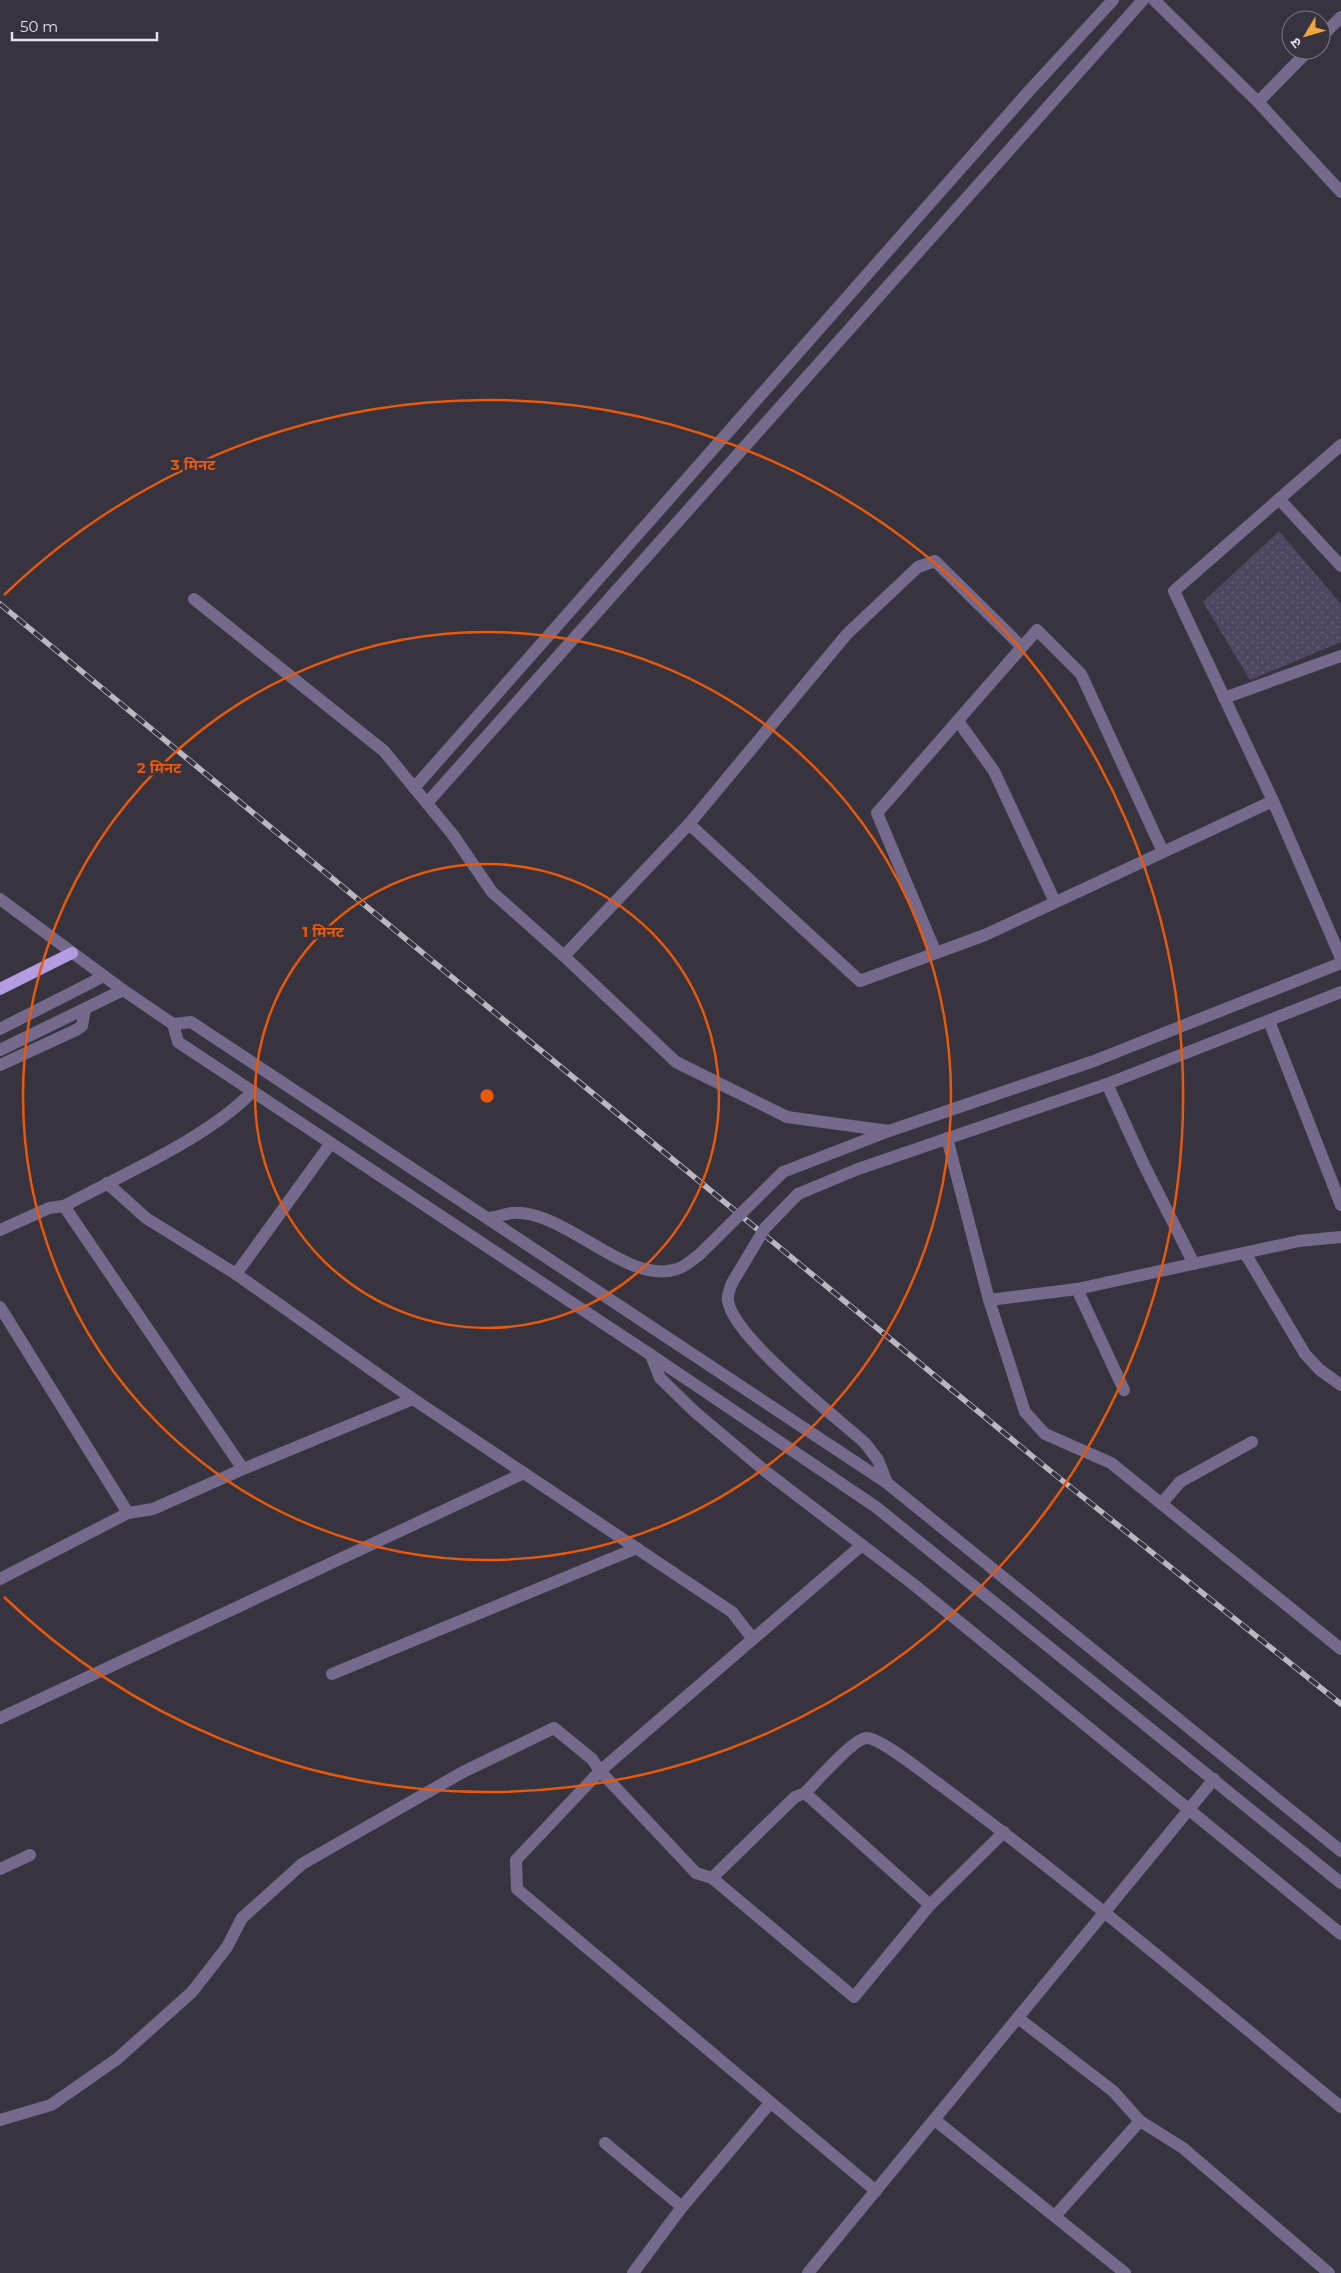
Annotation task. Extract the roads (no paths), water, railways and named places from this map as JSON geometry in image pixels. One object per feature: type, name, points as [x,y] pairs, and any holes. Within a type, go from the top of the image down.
[{"type":"main road","points":[[0,989],[72,952]]},
{"type":"street","points":[[414,788],[1029,91],[1113,0]]},
{"type":"street","points":[[427,803],[1143,0]]},
{"type":"street","points":[[1154,0],[1258,102],[1341,192]]},
{"type":"street","points":[[1331,28],[1341,17]]},
{"type":"street","points":[[1258,102],[1299,60]]},
{"type":"street","points":[[1341,445],[1174,592],[1273,801],[1341,958]]},
{"type":"street","points":[[1279,499],[1341,566]]},
{"type":"street","points":[[564,956],[689,824],[847,634],[918,567],[935,561],[1022,647]]},
{"type":"street","points":[[194,599],[384,751],[453,834],[492,892],[564,956],[676,1062],[787,1117],[889,1131]]},
{"type":"street","points":[[936,953],[878,813],[1037,630],[1081,674],[1163,852]]},
{"type":"street","points":[[1224,698],[1341,656]]},
{"type":"street","points":[[958,721],[994,771],[1055,902]]},
{"type":"street","points":[[689,824],[860,981],[985,935],[1273,801]]},
{"type":"street","points":[[0,899],[122,990],[173,1024],[191,1022],[489,1218],[887,1484],[1341,1851]]},
{"type":"street","points":[[489,1218],[513,1213],[537,1216],[642,1268],[660,1272],[678,1269],[699,1255],[783,1172],[889,1131],[1094,1061],[1341,963]]},
{"type":"street","points":[[0,1029],[104,976]]},
{"type":"street","points":[[0,1050],[122,990]]},
{"type":"street","points":[[887,1484],[878,1460],[865,1443],[750,1338],[734,1317],[727,1300],[732,1283],[765,1228],[798,1194],[858,1169],[1107,1084],[1341,992]]},
{"type":"street","points":[[0,1065],[76,1030],[82,1026],[85,1009]]},
{"type":"street","points":[[1269,1021],[1341,1205]]},
{"type":"street","points":[[173,1024],[178,1042],[651,1355],[884,1514],[1341,1883]]},
{"type":"street","points":[[1107,1084],[1144,1166],[1194,1264]]},
{"type":"street","points":[[0,1230],[49,1208],[64,1206],[197,1135],[237,1108],[253,1091]]},
{"type":"street","points":[[947,1138],[989,1300],[1026,1412],[1045,1434],[1111,1463],[1341,1649]]},
{"type":"street","points":[[236,1274],[331,1143]]},
{"type":"street","points":[[107,1183],[146,1218],[236,1274],[413,1400],[732,1612],[753,1639]]},
{"type":"street","points":[[64,1206],[243,1469]]},
{"type":"street","points":[[989,1300],[1077,1289],[1299,1241],[1341,1237]]},
{"type":"street","points":[[1245,1253],[1305,1354],[1320,1370],[1341,1385]]},
{"type":"street","points":[[1077,1289],[1124,1390]]},
{"type":"street","points":[[0,1307],[128,1512]]},
{"type":"street","points":[[651,1355],[660,1378],[695,1412],[765,1471],[913,1584],[1341,1934]]},
{"type":"street","points":[[0,1579],[128,1512],[153,1509],[243,1469],[413,1400]]},
{"type":"street","points":[[1162,1503],[1180,1482],[1252,1442]]},
{"type":"street","points":[[0,1718],[524,1473]]},
{"type":"street","points":[[862,1545],[600,1771],[516,1860],[516,1890],[876,2191]]},
{"type":"street","points":[[332,1674],[637,1548]]},
{"type":"street","points":[[0,2120],[51,2105],[118,2059],[192,1992],[227,1947],[242,1918],[302,1864],[463,1772],[554,1728],[592,1758],[600,1771],[696,1872],[712,1878],[854,1997],[930,1905],[1004,1832]]},
{"type":"street","points":[[712,1878],[795,1797],[805,1793],[849,1748],[862,1739],[868,1738],[892,1750],[1004,1832],[1341,2107]]},
{"type":"street","points":[[808,2273],[1214,1779]]},
{"type":"street","points":[[805,1793],[930,1905]]},
{"type":"street","points":[[0,1869],[30,1855]]},
{"type":"street","points":[[1018,2018],[1112,2091],[1140,2121],[1183,2148],[1329,2273]]},
{"type":"street","points":[[634,2273],[682,2207],[770,2103]]},
{"type":"street","points":[[935,2120],[1125,2273]]},
{"type":"street","points":[[1054,2216],[1140,2121]]},
{"type":"street","points":[[605,2143],[682,2207]]},
{"type":"railway","points":[[0,604],[1043,1465],[1341,1704]]}]
